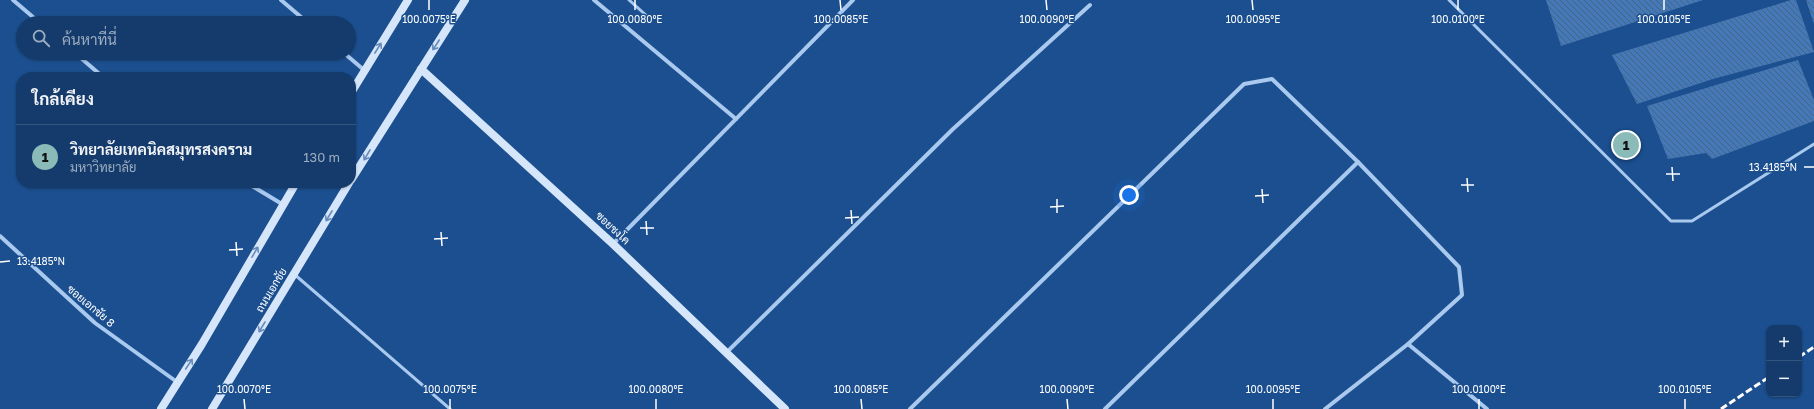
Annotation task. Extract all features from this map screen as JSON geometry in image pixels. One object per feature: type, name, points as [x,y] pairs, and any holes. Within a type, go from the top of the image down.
[{"type":"main road","points":[[356,84],[408,0]]},
{"type":"main road","points":[[356,172],[465,0]]},
{"type":"main road","name":"ซอยชงโค","points":[[421,69],[613,244],[785,409]]},
{"type":"main road","points":[[161,409],[202,344],[293,188]]},
{"type":"main road","name":"ถนนเอกชัย","points":[[216,407],[346,188]]},
{"type":"street","points":[[13,0],[32,16]]},
{"type":"street","points":[[281,0],[300,16]]},
{"type":"street","points":[[594,0],[736,119]]},
{"type":"street","points":[[613,244],[853,0]]},
{"type":"street","points":[[726,353],[953,129],[1090,5]]},
{"type":"street","points":[[83,60],[98,72]]},
{"type":"street","points":[[352,60],[364,70]]},
{"type":"street","points":[[910,409],[1244,84],[1272,79],[1358,162],[1459,267],[1462,295],[1408,344],[1325,409]]},
{"type":"street","points":[[1105,409],[1358,162]]},
{"type":"street","points":[[255,188],[282,204]]},
{"type":"street","name":"ซอยเอกชัย 8","points":[[0,236],[95,323],[177,382]]},
{"type":"street","points":[[1408,344],[1487,409]]},
{"type":"lane","points":[[629,0],[648,17]]},
{"type":"lane","points":[[1449,0],[1671,221],[1692,221],[1814,144]]},
{"type":"lane","points":[[294,274],[450,409]]},
{"type":"building","points":[[1546,0],[1703,0],[1561,46]]},
{"type":"building","points":[[1791,0],[1796,0],[1814,52],[1713,79],[1637,104],[1612,55]]},
{"type":"building","points":[[1806,0],[1814,0],[1814,24]]},
{"type":"building","points":[[1798,60],[1814,100],[1814,121],[1712,159],[1706,153],[1668,159],[1647,106]]},
{"type":"railway","points":[[1802,355],[1814,347]]},
{"type":"railway","points":[[1721,409],[1766,379]]},
{"type":"place","name":"วิทยาลัยเทคนิคสมุทรสงคราม","points":[[1626,145]]}]
